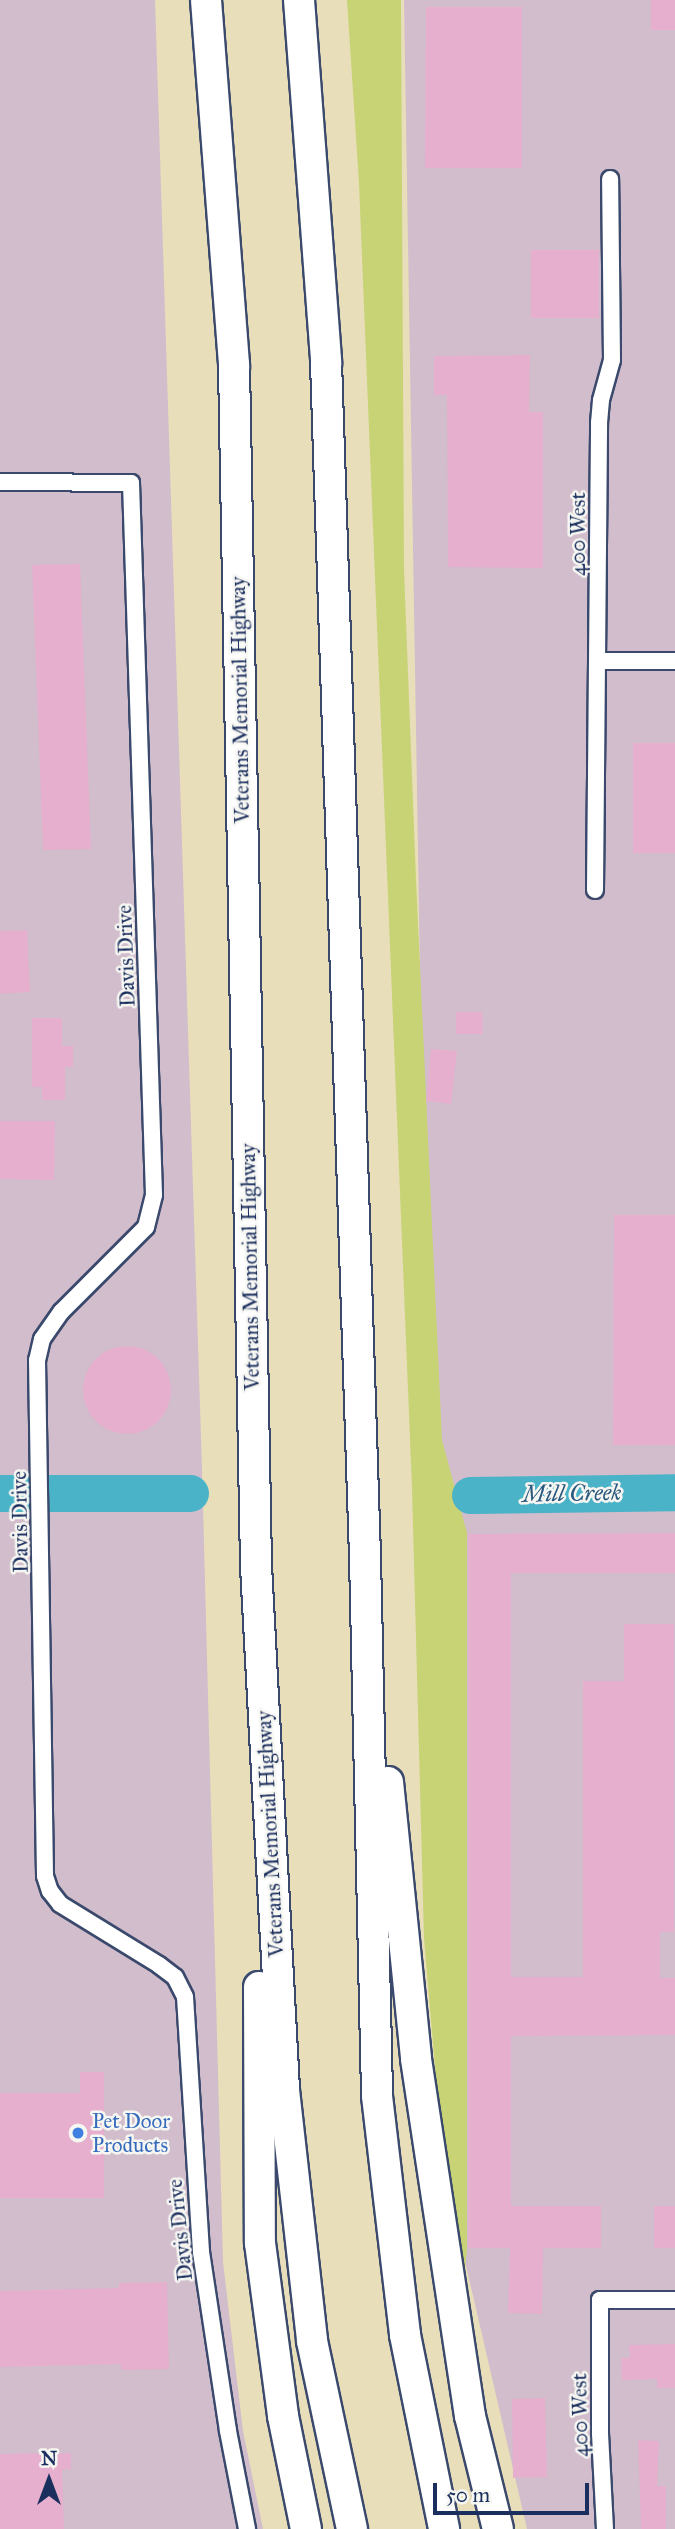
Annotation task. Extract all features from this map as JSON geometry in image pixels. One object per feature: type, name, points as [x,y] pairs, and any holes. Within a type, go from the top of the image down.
[{"type":"highway","name":"Veterans Memorial Highway","points":[[206,0],[234,365],[256,1566],[284,2090],[312,2341],[352,2529]]},
{"type":"highway","points":[[299,0],[326,362],[365,1557],[377,2095],[405,2334],[444,2529]]},
{"type":"highway","points":[[365,1557],[416,2059],[470,2416],[498,2529]]},
{"type":"highway","points":[[256,1566],[260,2243],[283,2416],[306,2529]]},
{"type":"street","name":"400 West","points":[[595,890],[599,423],[601,400],[611,360],[610,179]]},
{"type":"street","name":"Davis Drive","points":[[0,482],[131,482],[153,1204],[146,1227],[61,1312],[43,1339],[37,1360],[42,1511],[45,1875],[50,1891],[60,1904],[159,1965],[175,1977],[186,1997],[201,2252],[228,2431],[247,2529]]},
{"type":"street","points":[[598,661],[675,661]]},
{"type":"street","name":"400 West","points":[[605,2529],[600,2433],[600,2300],[675,2300]]},
{"type":"shaded area","points":[[0,0],[155,0],[202,1469],[223,2262],[243,2431],[263,2529],[0,2529]]},
{"type":"shaded area","points":[[404,0],[675,0],[675,2529],[527,2529],[458,2231],[429,1520]]},
{"type":"green space","points":[[347,0],[401,0],[404,570],[416,880],[442,1440],[467,1533],[467,2249],[464,2280],[437,2090],[424,1938],[412,1488],[359,183]]},
{"type":"building","points":[[651,0],[675,0],[675,30],[651,30]]},
{"type":"building","points":[[426,7],[522,7],[522,168],[425,168]]},
{"type":"building","points":[[531,250],[599,250],[599,318],[531,318]]},
{"type":"building","points":[[530,355],[529,412],[543,412],[543,568],[448,567],[447,395],[434,395],[434,356]]},
{"type":"building","points":[[80,564],[91,849],[43,850],[32,565]]},
{"type":"building","points":[[633,743],[675,743],[675,853],[633,853]]},
{"type":"building","points":[[27,930],[30,992],[0,994],[0,931]]},
{"type":"building","points":[[456,1012],[482,1012],[483,1034],[456,1034]]},
{"type":"building","points":[[32,1018],[62,1018],[62,1046],[73,1046],[73,1067],[65,1067],[65,1100],[42,1100],[42,1087],[32,1087]]},
{"type":"building","points":[[431,1049],[457,1051],[451,1104],[426,1101]]},
{"type":"building","points":[[0,1121],[55,1121],[54,1180],[0,1179]]},
{"type":"building","points":[[614,1215],[675,1215],[675,1445],[613,1445]]},
{"type":"building","points":[[118,1346],[136,1346],[152,1353],[164,1365],[171,1381],[171,1399],[164,1415],[152,1427],[136,1434],[118,1434],[102,1427],[90,1415],[83,1399],[83,1381],[90,1365],[102,1353]]},
{"type":"building","points":[[675,1533],[675,1573],[511,1573],[511,1977],[583,1977],[583,1681],[624,1681],[624,1624],[674,1624],[674,1932],[660,1932],[660,1978],[675,1978],[675,2035],[511,2036],[511,2206],[601,2206],[601,2248],[543,2248],[542,2314],[508,2313],[510,2248],[468,2248],[468,1534]]},
{"type":"building","points":[[80,2072],[104,2072],[104,2198],[0,2198],[0,2093],[80,2093]]},
{"type":"building","points":[[654,2206],[675,2206],[675,2248],[654,2248]]},
{"type":"building","points":[[167,2282],[169,2369],[121,2370],[121,2364],[0,2367],[0,2291],[119,2288],[119,2283]]},
{"type":"building","points":[[675,2344],[675,2388],[657,2388],[657,2379],[622,2380],[621,2358],[630,2358],[629,2345]]},
{"type":"building","points":[[545,2398],[547,2477],[513,2478],[512,2399]]},
{"type":"building","points":[[638,2440],[659,2441],[657,2486],[666,2486],[666,2529],[641,2529]]},
{"type":"building","points":[[71,2453],[71,2469],[62,2470],[64,2529],[0,2529],[0,2454]]},
{"type":"waterway","name":"Mill Creek","points":[[470,1495],[675,1492]]},
{"type":"waterway","name":"Mill Creek","points":[[0,1493],[190,1493]]},
{"type":"place","name":"Pet Door Products","points":[[78,2133]]}]
